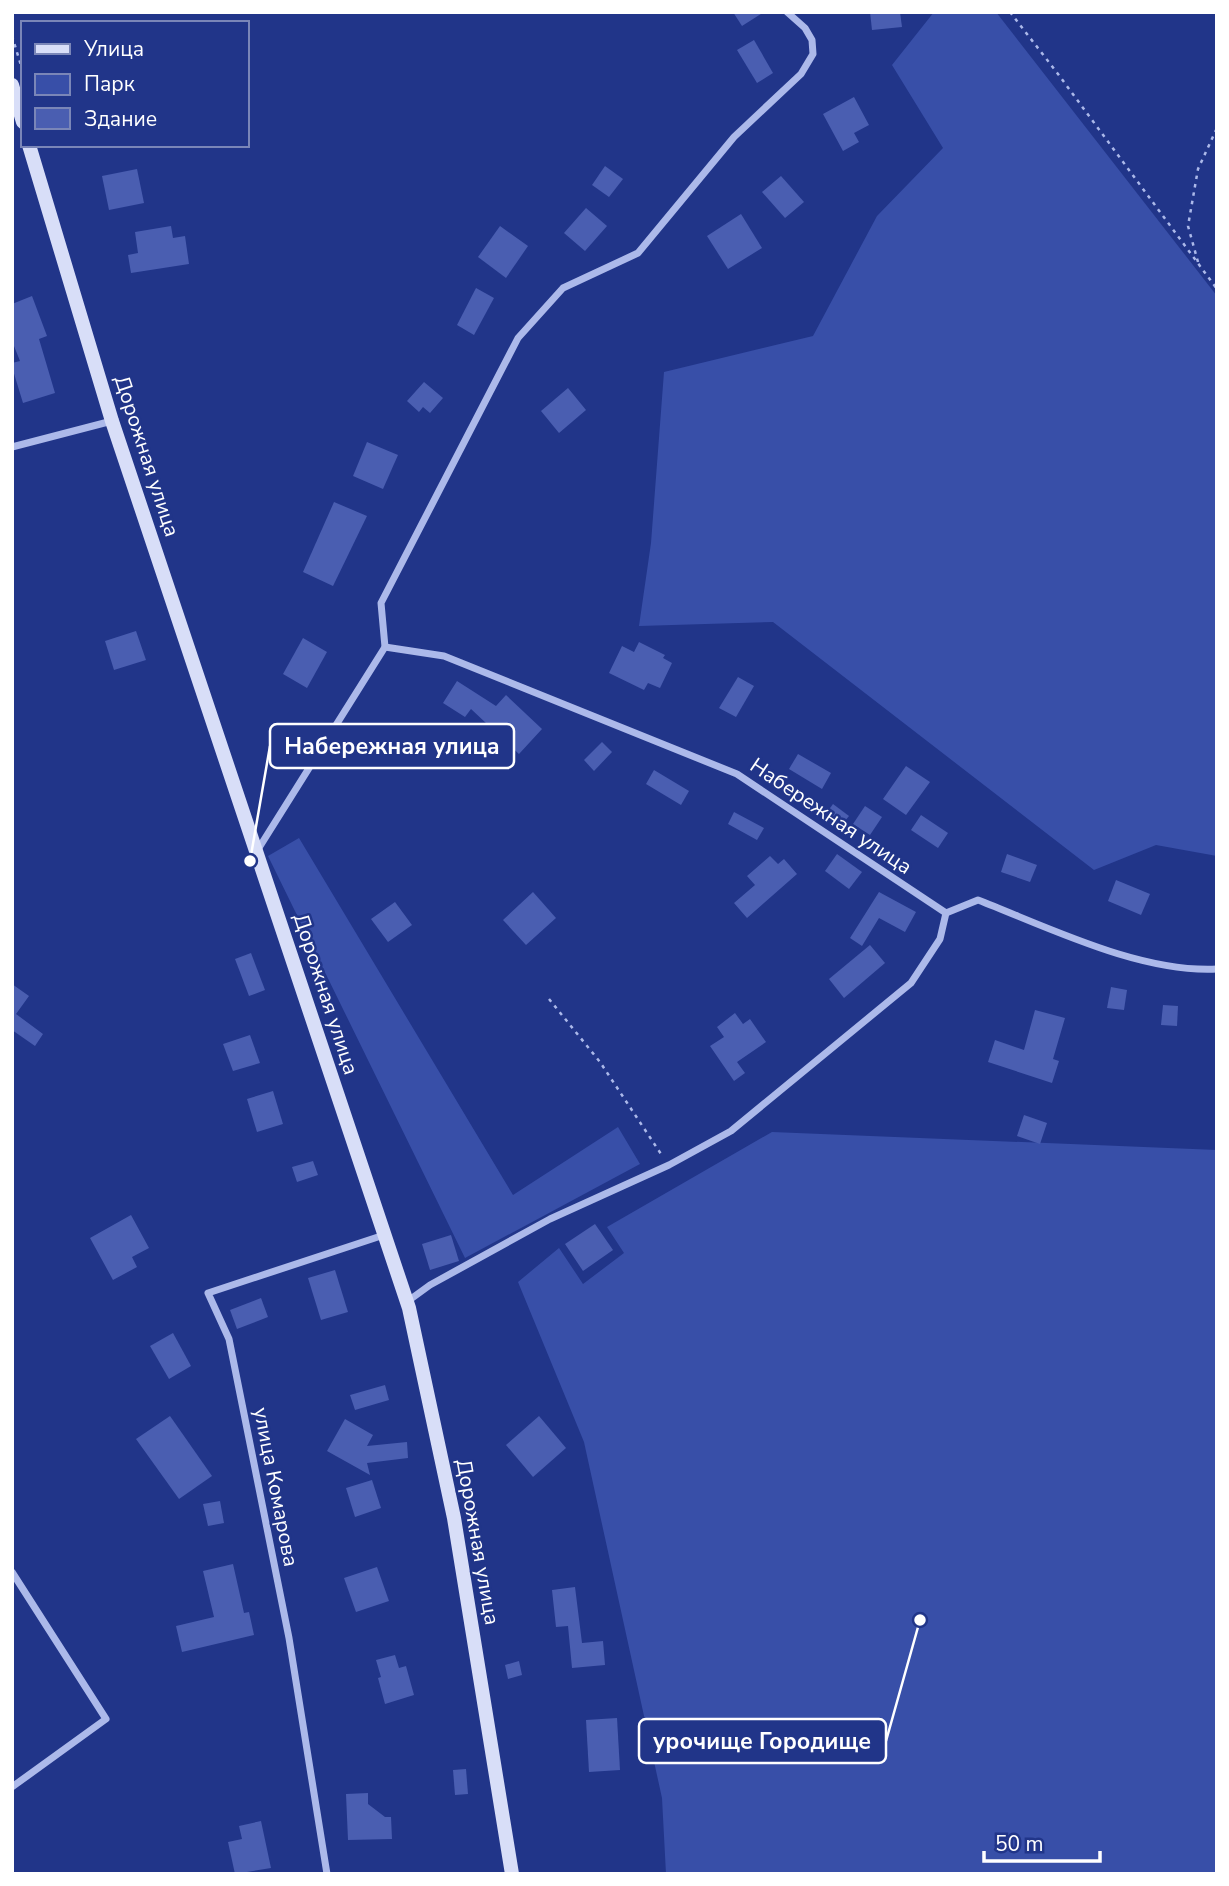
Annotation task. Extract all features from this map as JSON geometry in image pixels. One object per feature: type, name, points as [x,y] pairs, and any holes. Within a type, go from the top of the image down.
[{"type":"street","points":[[257,852],[385,647],[381,603],[518,338],[563,288],[638,253],[734,138],[801,74],[813,54],[812,40],[804,27],[787,12]]},
{"type":"street","points":[[12,85],[21,115]]},
{"type":"street","name":"Дорожная улица","points":[[30,147],[112,421],[407,1302],[453,1518],[512,1874]]},
{"type":"street","points":[[12,447],[112,421]]},
{"type":"street","name":"Набережная улица","points":[[385,647],[444,656],[737,774],[946,913]]},
{"type":"street","points":[[407,1302],[430,1285],[550,1219],[669,1165],[731,1131],[912,983],[940,939],[946,913],[978,900],[1133,959],[1192,970],[1217,969]]},
{"type":"street","name":"улица Комарова","points":[[327,1874],[289,1638],[232,1353],[229,1339],[208,1293],[384,1235]]},
{"type":"street","points":[[12,1572],[106,1719],[12,1787]]},
{"type":"path","points":[[1010,12],[1217,289]]},
{"type":"path","points":[[12,36],[21,65]]},
{"type":"path","points":[[1200,267],[1188,226],[1198,169],[1217,128]]},
{"type":"path","points":[[549,999],[600,1062],[669,1165]]},
{"type":"green space","points":[[934,12],[996,12],[1217,296],[1217,856],[1156,845],[1094,870],[773,622],[639,626],[651,543],[664,372],[813,336],[877,216],[943,148],[892,65]]},
{"type":"green space","points":[[299,838],[513,1195],[618,1127],[640,1164],[465,1258],[268,856]]},
{"type":"green space","points":[[772,1132],[1217,1150],[1217,1874],[666,1874],[662,1798],[584,1442],[518,1282],[559,1248],[583,1284],[624,1253],[607,1227]]},
{"type":"building","points":[[733,12],[764,12],[742,26]]},
{"type":"building","points":[[870,12],[900,12],[902,27],[872,30]]},
{"type":"building","points":[[754,40],[773,73],[757,83],[737,50]]},
{"type":"building","points":[[854,97],[869,125],[854,133],[859,142],[843,151],[823,114]]},
{"type":"building","points":[[605,166],[623,179],[609,197],[592,185]]},
{"type":"building","points":[[137,169],[144,203],[109,210],[102,176]]},
{"type":"building","points":[[781,176],[804,202],[785,218],[762,192]]},
{"type":"building","points":[[586,208],[607,226],[585,251],[564,233]]},
{"type":"building","points":[[741,214],[762,248],[728,269],[707,236]]},
{"type":"building","points":[[171,226],[173,238],[185,236],[189,264],[131,273],[128,255],[138,253],[135,232]]},
{"type":"building","points":[[500,226],[528,246],[506,278],[478,257]]},
{"type":"building","points":[[476,288],[494,298],[474,335],[457,325]]},
{"type":"building","points":[[32,296],[47,336],[39,339],[55,393],[23,403],[12,367],[12,363],[20,361],[12,341],[12,304]]},
{"type":"building","points":[[424,382],[443,398],[430,413],[423,407],[419,412],[407,401]]},
{"type":"building","points":[[568,388],[586,410],[559,433],[541,411]]},
{"type":"building","points":[[367,442],[398,455],[383,489],[353,476]]},
{"type":"building","points":[[334,502],[367,516],[333,586],[303,572]]},
{"type":"building","points":[[136,631],[146,660],[114,670],[105,641]]},
{"type":"building","points":[[303,638],[327,652],[307,688],[283,674]]},
{"type":"building","points":[[639,642],[665,655],[663,658],[672,663],[660,688],[648,683],[644,690],[609,673],[622,646],[634,652]]},
{"type":"building","points":[[738,677],[754,686],[736,717],[719,708]]},
{"type":"building","points":[[457,681],[496,706],[506,695],[542,729],[519,754],[471,709],[465,717],[443,703]]},
{"type":"building","points":[[602,742],[612,752],[594,771],[584,760]]},
{"type":"building","points":[[798,754],[831,773],[822,789],[789,769]]},
{"type":"building","points":[[906,766],[930,782],[906,815],[883,799]]},
{"type":"building","points":[[654,770],[689,791],[681,805],[646,784]]},
{"type":"building","points":[[833,804],[849,816],[840,827],[825,815]]},
{"type":"building","points":[[865,806],[882,817],[870,835],[853,824]]},
{"type":"building","points":[[734,812],[764,828],[757,840],[728,824]]},
{"type":"building","points":[[921,815],[948,833],[938,848],[911,830]]},
{"type":"building","points":[[837,854],[862,872],[849,889],[825,871]]},
{"type":"building","points":[[1007,854],[1037,865],[1030,882],[1001,872]]},
{"type":"building","points":[[770,856],[778,864],[784,859],[797,874],[747,918],[734,903],[755,885],[747,876]]},
{"type":"building","points":[[1116,880],[1150,894],[1141,915],[1108,901]]},
{"type":"building","points":[[533,892],[556,918],[526,945],[503,920]]},
{"type":"building","points":[[879,892],[916,912],[905,932],[879,918],[862,946],[850,938]]},
{"type":"building","points":[[395,902],[412,925],[388,942],[371,919]]},
{"type":"building","points":[[870,945],[885,963],[844,998],[829,979]]},
{"type":"building","points":[[251,953],[265,990],[249,996],[235,959]]},
{"type":"building","points":[[12,984],[29,996],[16,1014],[43,1034],[35,1046],[12,1030]]},
{"type":"building","points":[[1111,987],[1127,990],[1124,1010],[1107,1008]]},
{"type":"building","points":[[1163,1005],[1178,1006],[1177,1026],[1161,1025]]},
{"type":"building","points":[[1035,1010],[1065,1018],[1053,1059],[1059,1061],[1052,1083],[988,1062],[995,1040],[1024,1050]]},
{"type":"building","points":[[735,1013],[743,1024],[750,1019],[766,1042],[737,1062],[745,1073],[734,1081],[710,1046],[724,1037],[717,1027]]},
{"type":"building","points":[[250,1035],[260,1063],[233,1071],[223,1044]]},
{"type":"building","points":[[273,1091],[283,1124],[257,1132],[247,1099]]},
{"type":"building","points":[[1024,1115],[1047,1123],[1040,1144],[1017,1136]]},
{"type":"building","points":[[313,1161],[318,1175],[297,1182],[292,1167]]},
{"type":"building","points":[[131,1215],[149,1248],[132,1257],[137,1267],[113,1280],[90,1238]]},
{"type":"building","points":[[595,1224],[613,1250],[583,1271],[565,1244]]},
{"type":"building","points":[[451,1235],[459,1261],[430,1270],[422,1244]]},
{"type":"building","points":[[335,1270],[348,1312],[321,1320],[308,1278]]},
{"type":"building","points":[[261,1298],[268,1317],[237,1329],[230,1310]]},
{"type":"building","points":[[173,1333],[191,1366],[169,1379],[150,1346]]},
{"type":"building","points":[[385,1385],[389,1400],[355,1410],[350,1395]]},
{"type":"building","points":[[170,1416],[212,1476],[179,1499],[136,1439]]},
{"type":"building","points":[[539,1416],[566,1448],[533,1477],[506,1445]]},
{"type":"building","points":[[345,1419],[373,1435],[367,1446],[407,1442],[408,1458],[367,1463],[370,1475],[327,1451]]},
{"type":"building","points":[[372,1480],[381,1508],[355,1517],[346,1488]]},
{"type":"building","points":[[220,1501],[224,1523],[208,1526],[203,1504]]},
{"type":"building","points":[[233,1564],[244,1613],[249,1612],[254,1635],[182,1652],[176,1626],[214,1617],[203,1571]]},
{"type":"building","points":[[377,1567],[389,1601],[356,1612],[344,1578]]},
{"type":"building","points":[[575,1587],[582,1643],[603,1641],[605,1665],[572,1668],[568,1626],[556,1627],[552,1590]]},
{"type":"building","points":[[395,1655],[399,1668],[406,1666],[414,1695],[385,1704],[376,1660]]},
{"type":"building","points":[[519,1661],[522,1675],[508,1679],[505,1665]]},
{"type":"building","points":[[617,1718],[620,1770],[589,1772],[586,1720]]},
{"type":"building","points":[[466,1769],[468,1794],[455,1795],[453,1770]]},
{"type":"building","points":[[368,1793],[368,1804],[385,1817],[391,1817],[392,1839],[348,1840],[346,1794]]},
{"type":"building","points":[[261,1821],[271,1868],[235,1874],[228,1842],[242,1839],[239,1826]]},
{"type":"place","name":"Набережная улица","points":[[250,861]]},
{"type":"place","name":"урочище Городище","points":[[920,1620]]}]
